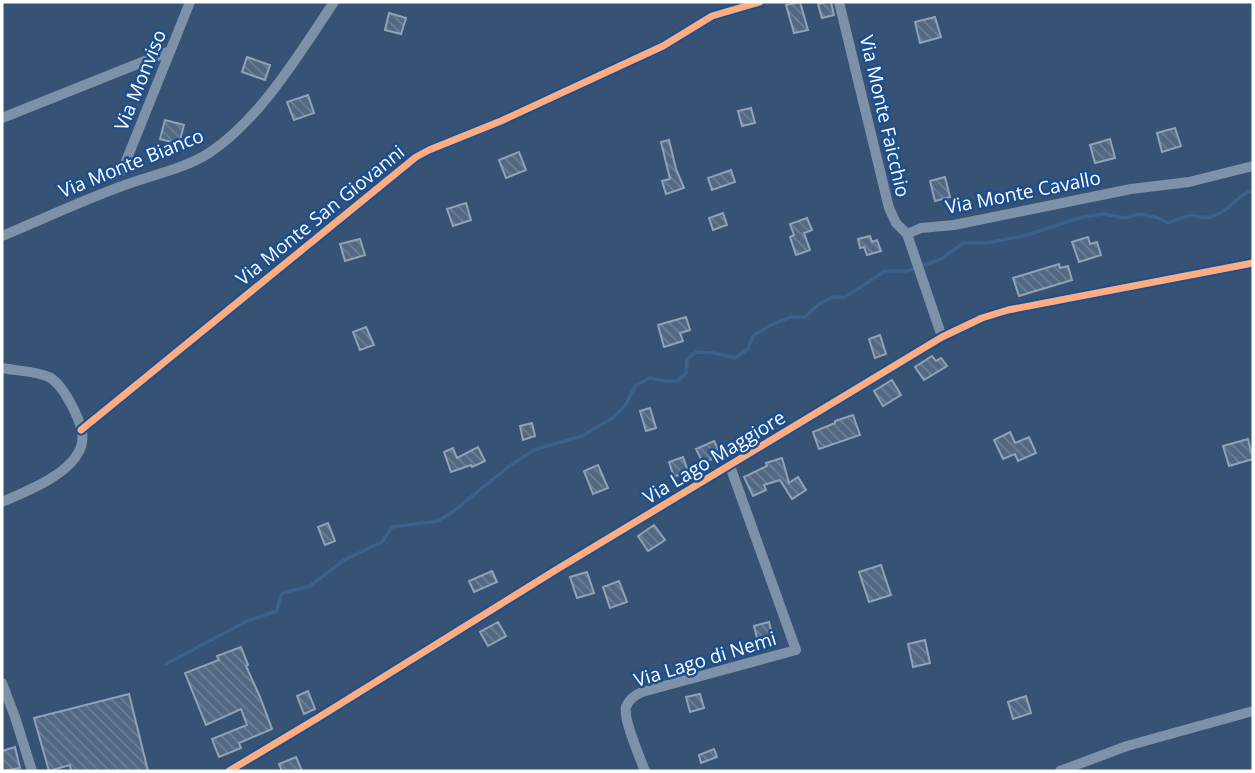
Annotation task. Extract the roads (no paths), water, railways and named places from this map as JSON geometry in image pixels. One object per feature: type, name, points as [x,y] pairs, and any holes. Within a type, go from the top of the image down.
[{"type":"street","name":"Via Monviso","points":[[122,172],[190,2]]},
{"type":"street","name":"Via Monte Bianco","points":[[2,236],[122,185],[192,162],[216,148],[239,129],[274,89],[334,2]]},
{"type":"street","name":"Via Monte San Giovanni","points":[[81,430],[415,157],[658,48],[712,16],[760,2]]},
{"type":"street","name":"Via Monte Faicchio","points":[[839,2],[889,208],[896,223],[907,234]]},
{"type":"street","points":[[2,118],[170,51]]},
{"type":"street","name":"Via Monte Cavallo","points":[[907,234],[921,228],[954,225],[1131,189],[1189,182],[1253,166]]},
{"type":"street","points":[[907,234],[942,337]]},
{"type":"street","name":"Via Lago Maggiore","points":[[229,771],[570,561],[942,337],[982,317],[1253,263]]},
{"type":"street","points":[[2,368],[40,374],[56,382],[63,391],[82,438],[80,451],[66,467],[32,488],[2,502]]},
{"type":"street","name":"Via Lago di Nemi","points":[[645,771],[626,713],[632,697],[796,650],[730,466]]},
{"type":"street","points":[[2,683],[32,771]]},
{"type":"street","points":[[1060,771],[1127,746],[1253,711]]},
{"type":"waterway","points":[[166,664],[247,621],[277,611],[283,593],[310,586],[344,560],[382,542],[392,527],[438,521],[534,450],[582,436],[614,417],[626,404],[635,386],[650,378],[678,381],[686,373],[687,360],[696,352],[735,358],[748,349],[753,336],[769,326],[791,317],[805,317],[819,304],[833,297],[845,297],[885,271],[907,271],[941,259],[964,243],[987,243],[1027,235],[1082,217],[1104,214],[1124,218],[1141,214],[1168,223],[1189,216],[1208,217],[1224,211],[1242,195],[1253,190]]}]
